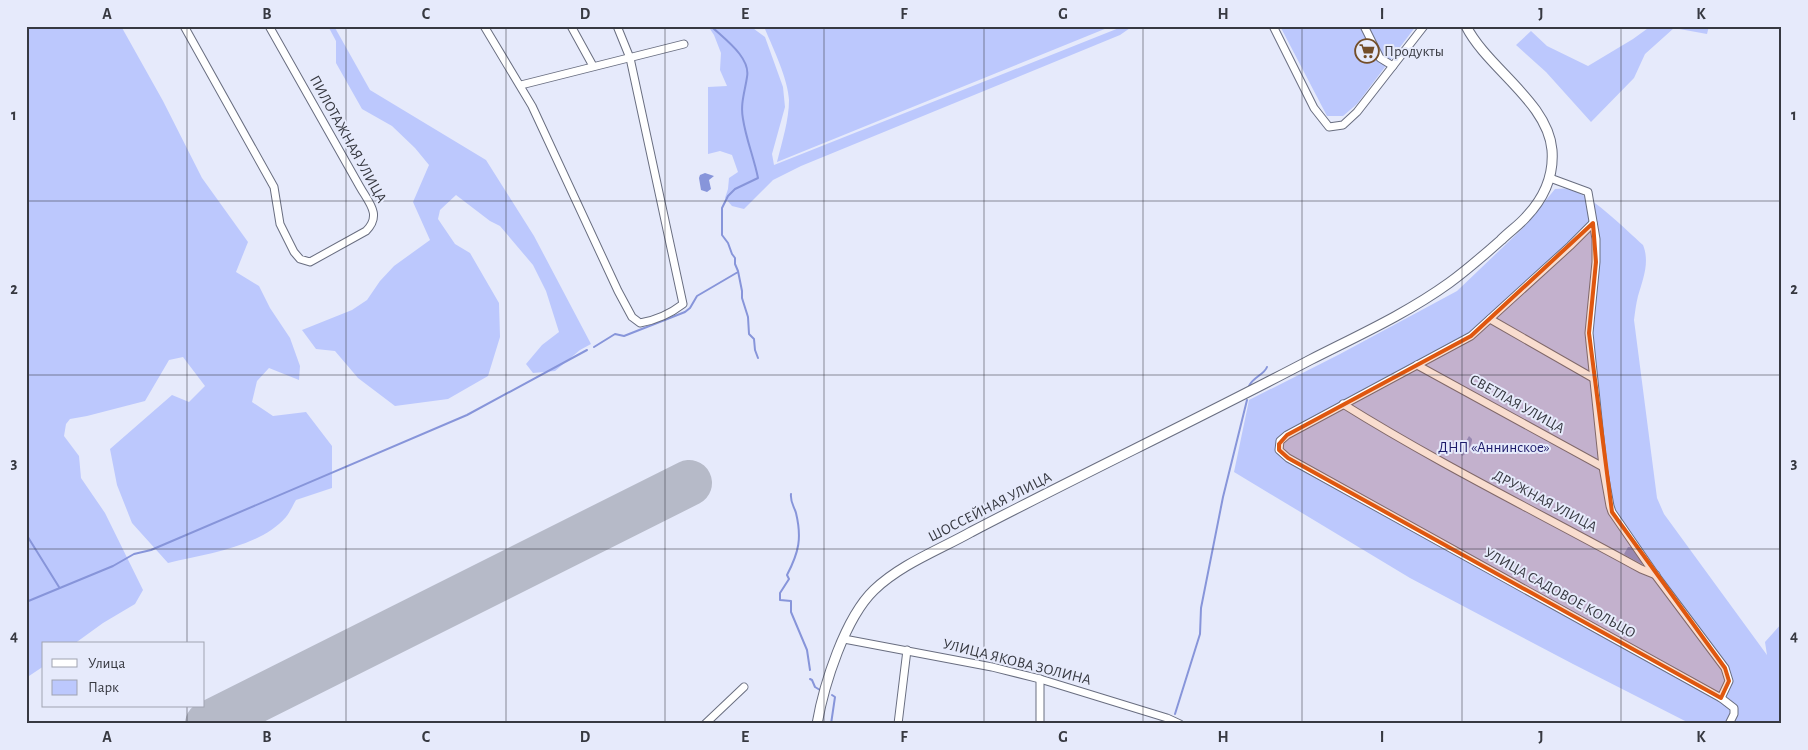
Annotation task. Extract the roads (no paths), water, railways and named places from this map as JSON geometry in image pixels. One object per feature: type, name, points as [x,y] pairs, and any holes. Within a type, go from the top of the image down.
[{"type":"main road","points":[[1466,26],[1475,42],[1536,111],[1547,129],[1552,146],[1550,178]]},
{"type":"main road","name":"ШОССЕЙНАЯ УЛИЦА","points":[[817,724],[828,680],[855,614],[872,592],[896,572],[1037,498],[1255,390],[1399,314],[1447,285],[1526,217],[1543,195],[1550,178]]},
{"type":"street","name":"ПИЛОТАЖНАЯ УЛИЦА","points":[[184,26],[274,187],[280,224],[284,234],[300,259],[310,262],[366,231],[374,224],[375,217],[373,210],[269,26]]},
{"type":"street","points":[[484,26],[532,106],[618,291],[632,317],[640,323],[654,320],[672,312],[682,304],[630,58],[617,26]]},
{"type":"street","points":[[571,26],[593,66]]},
{"type":"street","points":[[1274,26],[1314,108],[1329,127],[1344,125],[1357,112],[1424,26]]},
{"type":"street","points":[[1364,26],[1380,58],[1393,66]]},
{"type":"street","points":[[520,85],[684,44]]},
{"type":"street","points":[[1550,178],[1588,192],[1596,240],[1596,262],[1589,333],[1603,467],[1610,506],[1612,512],[1656,576],[1725,668],[1729,681],[1722,698],[1734,708],[1734,714],[1729,724]]},
{"type":"street","name":"УЛИЦА САДОВОЕ КОЛЬЦО","points":[[1592,222],[1570,246],[1471,336],[1284,437],[1279,444],[1279,450],[1288,458],[1722,698]]},
{"type":"street","points":[[1490,319],[1593,378]]},
{"type":"street","name":"СВЕТЛАЯ УЛИЦА","points":[[1417,365],[1603,467]]},
{"type":"street","name":"ДРУЖНАЯ УЛИЦА","points":[[1343,404],[1373,423],[1469,476],[1656,576]]},
{"type":"street","name":"УЛИЦА ЯКОВА ЗОЛИНА","points":[[844,639],[992,667],[1040,679],[1180,724]]},
{"type":"street","points":[[898,724],[908,650]]},
{"type":"street","points":[[1040,679],[1040,724]]},
{"type":"street","points":[[705,724],[744,687]]},
{"type":"waterway","points":[[711,26],[741,55],[747,70],[742,113],[758,178],[735,189],[728,196],[722,208],[722,235],[735,258],[742,298],[748,317],[749,334],[754,339],[758,358]]},
{"type":"waterway","points":[[594,347],[615,334],[624,336],[685,312],[690,308],[697,296],[738,272]]},
{"type":"waterway","points":[[26,602],[113,566],[134,554],[151,550],[467,415],[587,350]]},
{"type":"waterway","points":[[1249,386],[1267,367]]},
{"type":"waterway","points":[[1175,714],[1200,634],[1201,608],[1223,497],[1247,400]]},
{"type":"waterway","points":[[791,494],[798,522],[799,538],[797,552],[787,575],[789,579],[780,593],[780,600],[791,601],[791,612],[807,650],[810,670]]},
{"type":"waterway","points":[[26,534],[59,587]]},
{"type":"waterway","points":[[810,679],[815,687],[820,690]]},
{"type":"waterway","points":[[831,724],[835,697],[832,695]]},
{"type":"place","name":"Продукты","points":[[1367,51]]},
{"type":"park label","name":"ДНП «Аннинское»","points":[[1494,447]]}]
